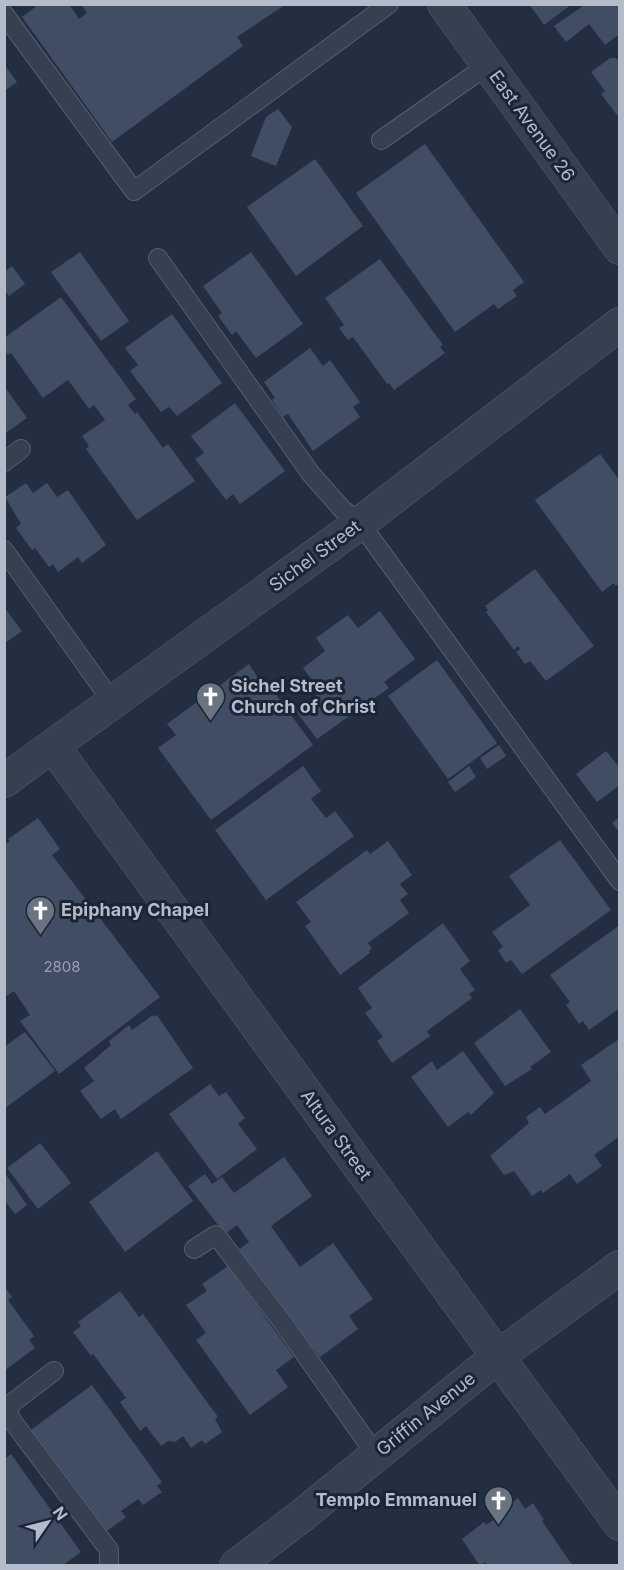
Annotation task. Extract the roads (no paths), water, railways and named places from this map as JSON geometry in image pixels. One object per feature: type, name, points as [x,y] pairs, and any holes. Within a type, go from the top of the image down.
[{"type":"street","name":"East Avenue 26","points":[[444,4],[620,248]]},
{"type":"street","name":"Sichel Street","points":[[6,778],[360,523],[620,324]]},
{"type":"street","name":"Altura Street","points":[[53,746],[620,1524]]},
{"type":"street","name":"Griffin Avenue","points":[[236,1566],[497,1357],[620,1267]]},
{"type":"lane","points":[[4,14],[134,191],[388,4]]},
{"type":"lane","points":[[381,140],[488,65]]},
{"type":"lane","points":[[158,258],[311,474],[342,509],[360,523],[620,881]]},
{"type":"lane","points":[[4,462],[21,449]]},
{"type":"lane","points":[[4,550],[113,703]]},
{"type":"lane","points":[[194,1250],[216,1235],[283,1323],[376,1455]]},
{"type":"lane","points":[[54,1371],[12,1402],[9,1408],[10,1418],[109,1550],[109,1566]]},
{"type":"place","name":"Sichel Street Church of Christ","points":[[210,722]]},
{"type":"place","name":"Epiphany Chapel","points":[[40,936]]},
{"type":"place","name":"Templo Emmanuel","points":[[498,1526]]}]
